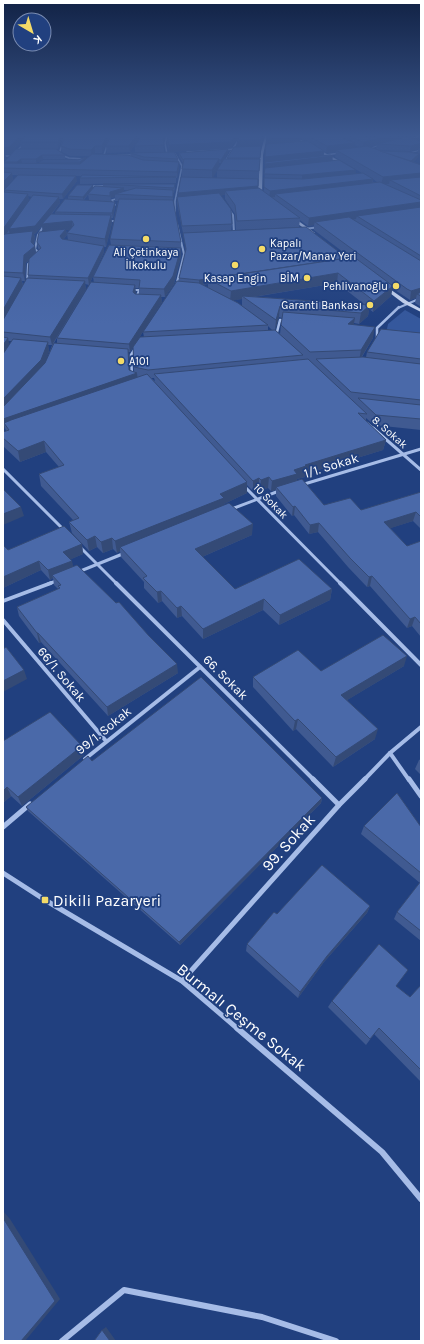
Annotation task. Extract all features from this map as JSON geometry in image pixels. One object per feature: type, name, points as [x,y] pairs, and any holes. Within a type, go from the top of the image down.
[{"type":"street","points":[[117,210],[117,205],[112,200],[118,199]]},
{"type":"street","points":[[173,290],[176,285],[184,254],[176,219],[175,206],[175,201],[182,201]]},
{"type":"street","points":[[107,204],[117,205]]},
{"type":"street","points":[[225,204],[233,215],[234,233],[242,233]]},
{"type":"street","points":[[168,206],[175,206]]},
{"type":"street","points":[[285,213],[319,238]]},
{"type":"street","points":[[113,228],[116,216]]},
{"type":"street","points":[[24,290],[27,283],[28,264],[40,254],[36,249],[38,235],[49,219]]},
{"type":"street","points":[[100,221],[115,221]]},
{"type":"street","points":[[302,229],[321,227]]},
{"type":"street","points":[[31,236],[44,234]]},
{"type":"street","points":[[21,283],[27,283]]},
{"type":"street","points":[[380,283],[405,302],[421,311]]},
{"type":"street","points":[[176,285],[184,286]]},
{"type":"street","points":[[125,289],[139,290],[136,299],[144,299]]},
{"type":"street","points":[[375,341],[378,335],[377,328],[391,311],[405,302],[421,298]]},
{"type":"street","points":[[277,336],[280,320],[288,321]]},
{"type":"street","points":[[370,327],[377,328]]},
{"type":"street","points":[[271,331],[282,341]]},
{"type":"street","points":[[269,336],[277,336]]},
{"type":"street","points":[[137,379],[132,378],[131,355],[138,343]]},
{"type":"street","points":[[123,354],[131,355]]},
{"type":"street","name":"8. Sokak","points":[[363,419],[421,470]]},
{"type":"street","name":"1/1. Sokak","points":[[292,487],[421,449]]},
{"type":"street","points":[[3,469],[70,537]]},
{"type":"street","name":"10 Sokak","points":[[240,481],[256,499],[421,665]]},
{"type":"street","points":[[227,511],[256,499],[285,490]]},
{"type":"street","name":"66. Sokak","points":[[76,542],[338,805]]},
{"type":"street","points":[[76,573],[127,553]]},
{"type":"street","points":[[3,601],[61,579]]},
{"type":"street","name":"66/1. Sokak","points":[[3,620],[106,741]]},
{"type":"street","name":"99/1. Sokak","points":[[82,761],[200,667]]},
{"type":"street","name":"99. Sokak","points":[[182,981],[338,805],[390,753],[421,727]]},
{"type":"street","points":[[390,753],[421,796]]},
{"type":"street","points":[[3,827],[33,802]]},
{"type":"street","name":"Burmalı Çeşme Sokak","points":[[3,873],[45,900],[182,981],[382,1152],[421,1199]]},
{"type":"street","points":[[62,1341],[124,1290],[262,1317],[336,1341]]},
{"type":"shaded area","points":[[405,310],[421,319],[421,338],[386,334],[388,324]]},
{"type":"building","points":[[3,199],[25,199],[3,229]]},
{"type":"building","points":[[30,199],[58,199],[35,226],[9,229]]},
{"type":"building","points":[[65,199],[115,202],[112,213],[55,212]]},
{"type":"building","points":[[119,199],[173,200],[181,242],[110,239]]},
{"type":"building","points":[[177,199],[223,199],[231,209],[232,224],[182,226]]},
{"type":"building","points":[[231,199],[274,199],[300,218],[237,221],[235,205]]},
{"type":"building","points":[[282,199],[418,199],[421,200],[421,202],[309,218]]},
{"type":"building","points":[[421,207],[421,256],[357,216]]},
{"type":"building","points":[[51,214],[111,215],[105,239],[67,233],[74,225],[72,221],[42,224]]},
{"type":"building","points":[[349,217],[421,261],[421,288],[411,291],[407,289],[315,222]]},
{"type":"building","points":[[306,227],[347,258],[199,280],[179,278],[186,249],[183,233]]},
{"type":"building","points":[[66,229],[60,236],[62,239],[104,246],[88,278],[28,275],[29,259],[41,248],[37,242],[39,232]]},
{"type":"building","points":[[33,231],[31,242],[35,246],[24,255],[23,273],[3,272],[3,236],[5,234]]},
{"type":"building","points":[[109,245],[181,248],[173,276],[164,289],[139,288],[140,280],[93,277]]},
{"type":"building","points":[[354,257],[393,286],[374,301],[338,273],[231,291],[208,279]]},
{"type":"building","points":[[3,276],[21,278],[3,310]]},
{"type":"building","points":[[27,278],[85,281],[50,337],[3,332],[3,320]]},
{"type":"building","points":[[177,281],[199,283],[238,303],[268,325],[143,332]]},
{"type":"building","points":[[91,282],[135,285],[133,292],[135,294],[161,295],[129,344],[57,338]]},
{"type":"building","points":[[242,296],[370,305],[361,313],[280,306],[276,320]]},
{"type":"building","points":[[283,312],[355,318],[348,324],[375,327],[361,350],[310,352],[281,325]]},
{"type":"building","points":[[381,329],[421,333],[421,359],[367,352]]},
{"type":"building","points":[[275,330],[303,355],[148,370],[134,367],[133,347],[140,337]]},
{"type":"building","points":[[3,337],[8,338],[3,345]]},
{"type":"building","points":[[13,339],[48,342],[41,360],[3,399],[3,354]]},
{"type":"building","points":[[54,343],[128,349],[129,370],[137,373],[3,419],[3,407],[45,363]]},
{"type":"building","points":[[363,357],[421,364],[421,400],[351,392],[316,359]]},
{"type":"building","points":[[308,359],[367,414],[358,413],[386,440],[305,465],[306,466],[294,470],[297,474],[272,481],[269,477],[261,480],[259,478],[253,481],[154,374]]},
{"type":"building","points":[[147,374],[247,482],[220,494],[224,498],[115,541],[112,538],[101,542],[95,536],[87,540],[69,522],[79,518],[39,474],[64,465],[44,441],[18,451],[3,438],[3,432],[9,430],[4,423]]},
{"type":"building","points":[[358,398],[421,405],[421,419],[376,415]]},
{"type":"building","points":[[302,479],[324,505],[350,498],[361,510],[421,492],[421,517],[416,512],[384,522],[407,546],[421,541],[421,624],[415,617],[410,619],[372,576],[369,577],[350,558],[319,523],[310,525],[295,506],[293,507],[276,487]]},
{"type":"building","points":[[3,489],[21,507],[3,514]]},
{"type":"building","points":[[229,503],[253,524],[195,549],[235,589],[299,559],[332,589],[280,615],[264,599],[203,629],[181,606],[177,608],[161,591],[157,592],[143,578],[147,576],[120,547]]},
{"type":"building","points":[[64,526],[82,544],[63,552],[72,561],[48,570],[39,561],[3,577],[3,545],[8,550]]},
{"type":"building","points":[[77,565],[116,603],[119,602],[149,636],[177,664],[107,707],[37,633],[17,607],[60,588],[58,586],[61,585],[52,575]]},
{"type":"building","points":[[383,635],[407,656],[341,695],[378,729],[336,757],[298,719],[295,721],[253,677],[298,650],[321,671]]},
{"type":"building","points":[[6,647],[24,670],[3,681],[3,649]]},
{"type":"building","points":[[201,677],[322,798],[179,942],[26,807],[88,756],[92,761]]},
{"type":"building","points":[[50,712],[82,746],[18,797],[7,787],[3,791],[3,741]]},
{"type":"building","points":[[397,793],[421,827],[421,873],[364,826]]},
{"type":"building","points":[[322,865],[370,906],[327,956],[300,992],[247,944],[274,912],[277,914]]},
{"type":"building","points":[[421,881],[421,931],[397,912]]},
{"type":"building","points":[[379,944],[408,970],[396,986],[410,997],[421,985],[421,1070],[379,1028],[370,1039],[332,1001]]},
{"type":"building","points":[[3,1218],[55,1301],[21,1341],[3,1341]]},
{"type":"building","points":[[102,1330],[110,1341],[94,1341]]},
{"type":"place","name":"Ali Çetinkaya İlkokulu","points":[[146,239]]},
{"type":"place","name":"Kapalı Pazar/Manav Yeri","points":[[262,249]]},
{"type":"place","name":"Kasap Engin","points":[[235,265]]},
{"type":"place","name":"BİM","points":[[307,278]]},
{"type":"place","name":"Pehlivanoğlu","points":[[396,286]]},
{"type":"place","name":"Garanti Bankası","points":[[370,305]]},
{"type":"place","name":"A101","points":[[121,361]]},
{"type":"place","name":"Dikili Pazaryeri","points":[[45,900]]}]
